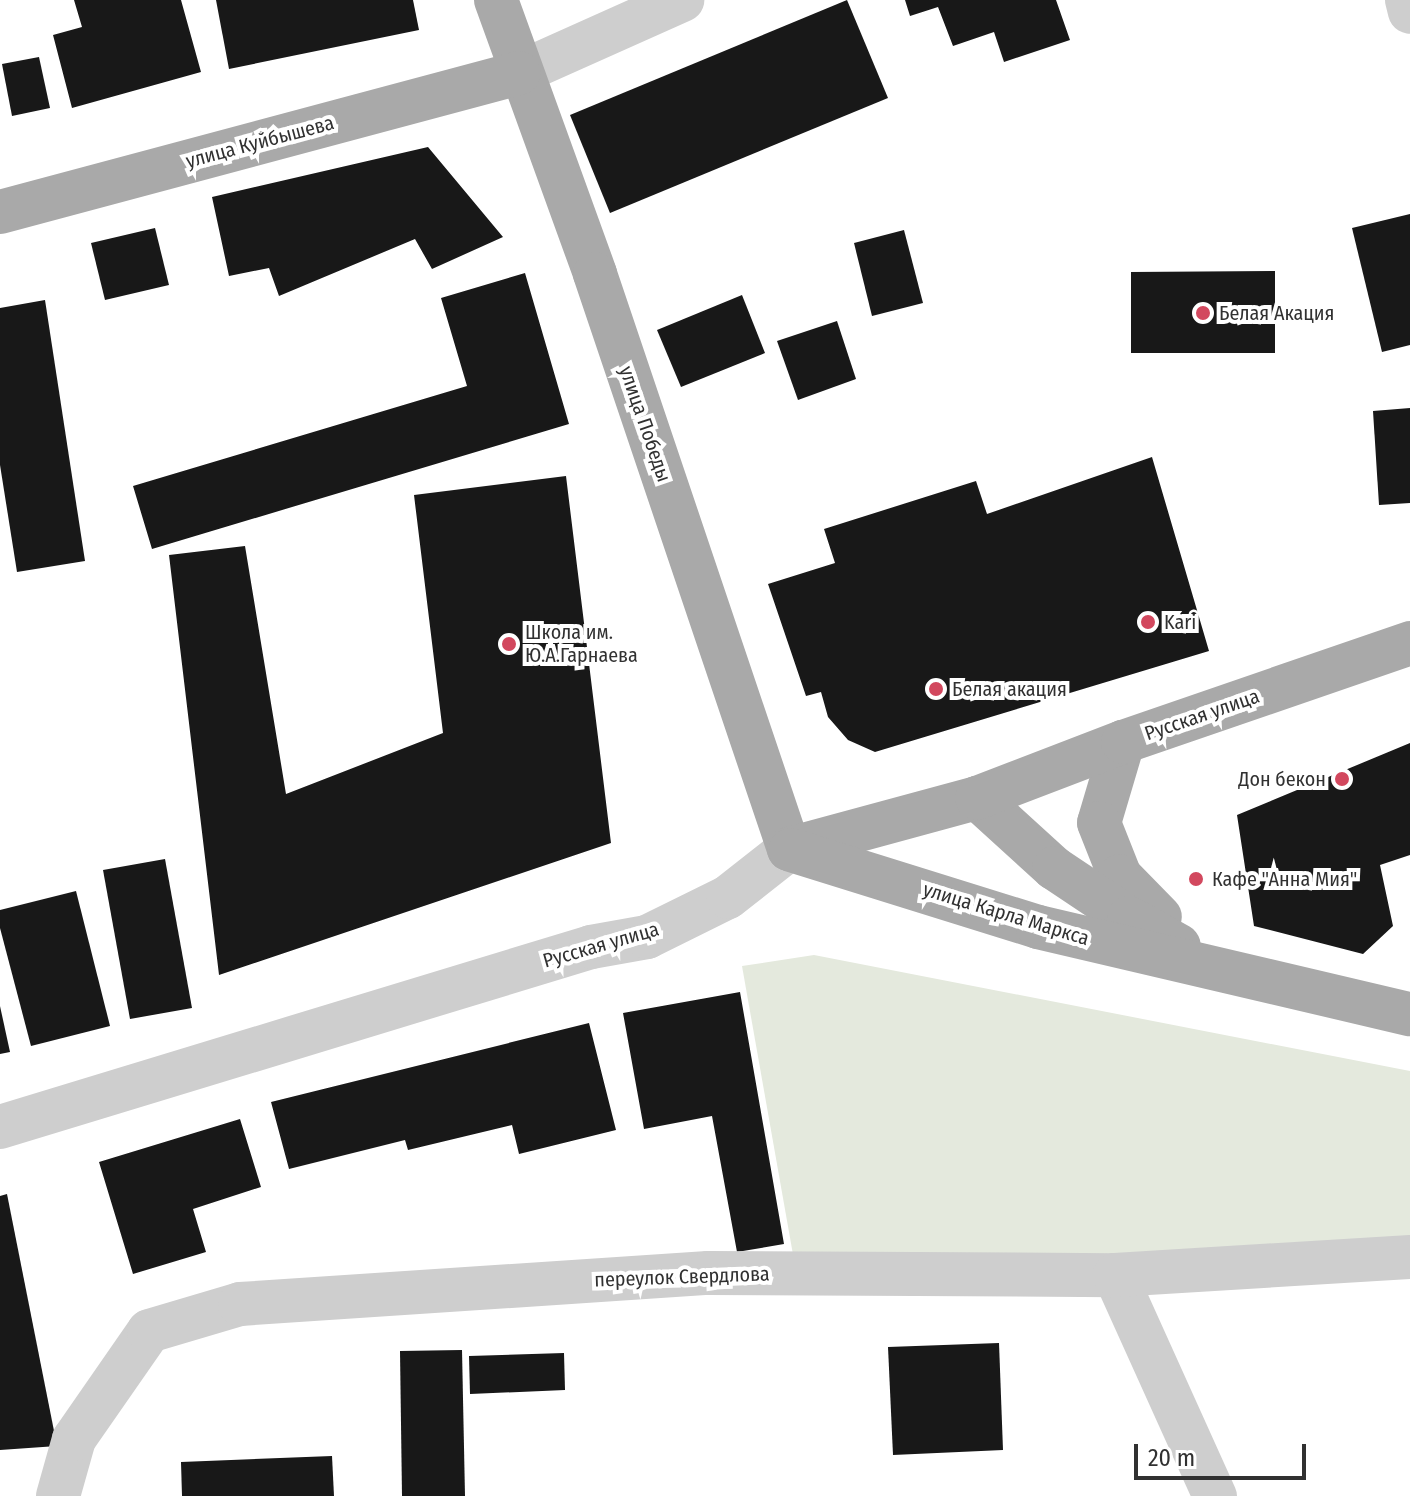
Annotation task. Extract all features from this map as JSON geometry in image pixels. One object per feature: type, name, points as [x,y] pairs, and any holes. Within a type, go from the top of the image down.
[{"type":"main road","name":"улица Победы","points":[[501,15],[519,73],[595,274],[789,849]]},
{"type":"main road","name":"улица Куйбышева","points":[[0,212],[519,73]]},
{"type":"main road","name":"Русская улица","points":[[789,849],[977,798],[1123,742],[1410,643]]},
{"type":"main road","name":"улица Карла Маркса","points":[[1123,742],[1099,823],[1120,876],[1168,924],[1226,972]]},
{"type":"main road","name":"улица Карла Маркса","points":[[977,798],[1054,868],[1129,918],[1226,972]]},
{"type":"main road","name":"улица Карла Маркса","points":[[789,849],[1038,927],[1410,1014]]},
{"type":"street","points":[[519,73],[682,0]]},
{"type":"street","points":[[1407,0],[1410,12]]},
{"type":"street","name":"Русская улица","points":[[0,1127],[591,947],[647,937],[728,897],[789,849]]},
{"type":"street","name":"переулок Свердлова","points":[[58,1496],[74,1439],[149,1331],[240,1304],[708,1273],[1115,1275],[1410,1257]]},
{"type":"street","points":[[1115,1275],[1215,1496]]},
{"type":"shaded area","points":[[814,955],[1410,1071],[1410,1245],[795,1266],[742,966]]},
{"type":"building","points":[[74,0],[181,0],[201,72],[72,108],[53,35],[82,27]]},
{"type":"building","points":[[216,0],[413,0],[419,30],[229,69]]},
{"type":"building","points":[[847,0],[888,98],[610,213],[570,115]]},
{"type":"building","points":[[905,0],[1056,0],[1070,40],[1004,62],[994,32],[953,46],[938,7],[910,16]]},
{"type":"building","points":[[39,57],[50,108],[12,116],[2,64]]},
{"type":"building","points":[[428,147],[503,237],[432,269],[415,239],[279,296],[269,268],[229,276],[212,197]]},
{"type":"building","points":[[1410,214],[1410,345],[1382,352],[1352,228]]},
{"type":"building","points":[[155,228],[169,285],[105,300],[91,243]]},
{"type":"building","points":[[904,230],[923,303],[872,316],[854,243]]},
{"type":"building","name":"Белая Акация","points":[[1275,271],[1275,353],[1131,353],[1131,272]]},
{"type":"building","points":[[525,273],[569,424],[152,549],[133,486],[467,386],[441,298]]},
{"type":"building","points":[[742,295],[765,353],[681,387],[657,330]]},
{"type":"building","points":[[45,300],[85,561],[17,572],[0,465],[0,308]]},
{"type":"building","points":[[837,321],[856,379],[798,400],[777,341]]},
{"type":"building","points":[[1410,408],[1410,503],[1379,505],[1373,411]]},
{"type":"building","points":[[1152,457],[1209,651],[875,752],[848,740],[828,717],[821,692],[806,696],[768,584],[835,563],[824,529],[976,481],[987,514]]},
{"type":"building","name":"Школа им. Ю.А.Гарнаева","points":[[566,476],[611,843],[219,975],[169,555],[245,546],[286,794],[443,733],[414,495]]},
{"type":"building","points":[[1410,743],[1410,855],[1380,865],[1393,926],[1363,954],[1254,926],[1237,815]]},
{"type":"building","points":[[165,859],[192,1008],[130,1019],[103,870]]},
{"type":"building","points":[[76,891],[110,1026],[31,1046],[0,928],[0,910]]},
{"type":"building","points":[[740,992],[784,1244],[737,1252],[712,1116],[644,1129],[623,1013]]},
{"type":"building","points":[[0,1006],[10,1052],[0,1054]]},
{"type":"building","points":[[589,1023],[616,1130],[519,1154],[512,1125],[408,1150],[405,1140],[289,1169],[271,1102]]},
{"type":"building","points":[[240,1119],[261,1187],[193,1209],[206,1252],[133,1274],[99,1162]]},
{"type":"building","points":[[7,1194],[57,1446],[0,1450],[0,1196]]},
{"type":"building","points":[[999,1343],[1003,1450],[893,1455],[888,1347]]},
{"type":"building","points":[[462,1350],[465,1496],[402,1496],[400,1351]]},
{"type":"building","points":[[564,1353],[565,1390],[470,1394],[469,1356]]},
{"type":"building","points":[[332,1456],[334,1496],[182,1496],[181,1462]]},
{"type":"place","name":"Белая Акация","points":[[1203,313]]},
{"type":"place","name":"Kari","points":[[1148,622]]},
{"type":"place","name":"Школа им. Ю.А.Гарнаева","points":[[509,644]]},
{"type":"place","name":"Белая акация","points":[[936,689]]},
{"type":"place","name":"Дон бекон","points":[[1342,779]]},
{"type":"place","name":"Кафе \"Анна Мия\"","points":[[1196,879]]}]
